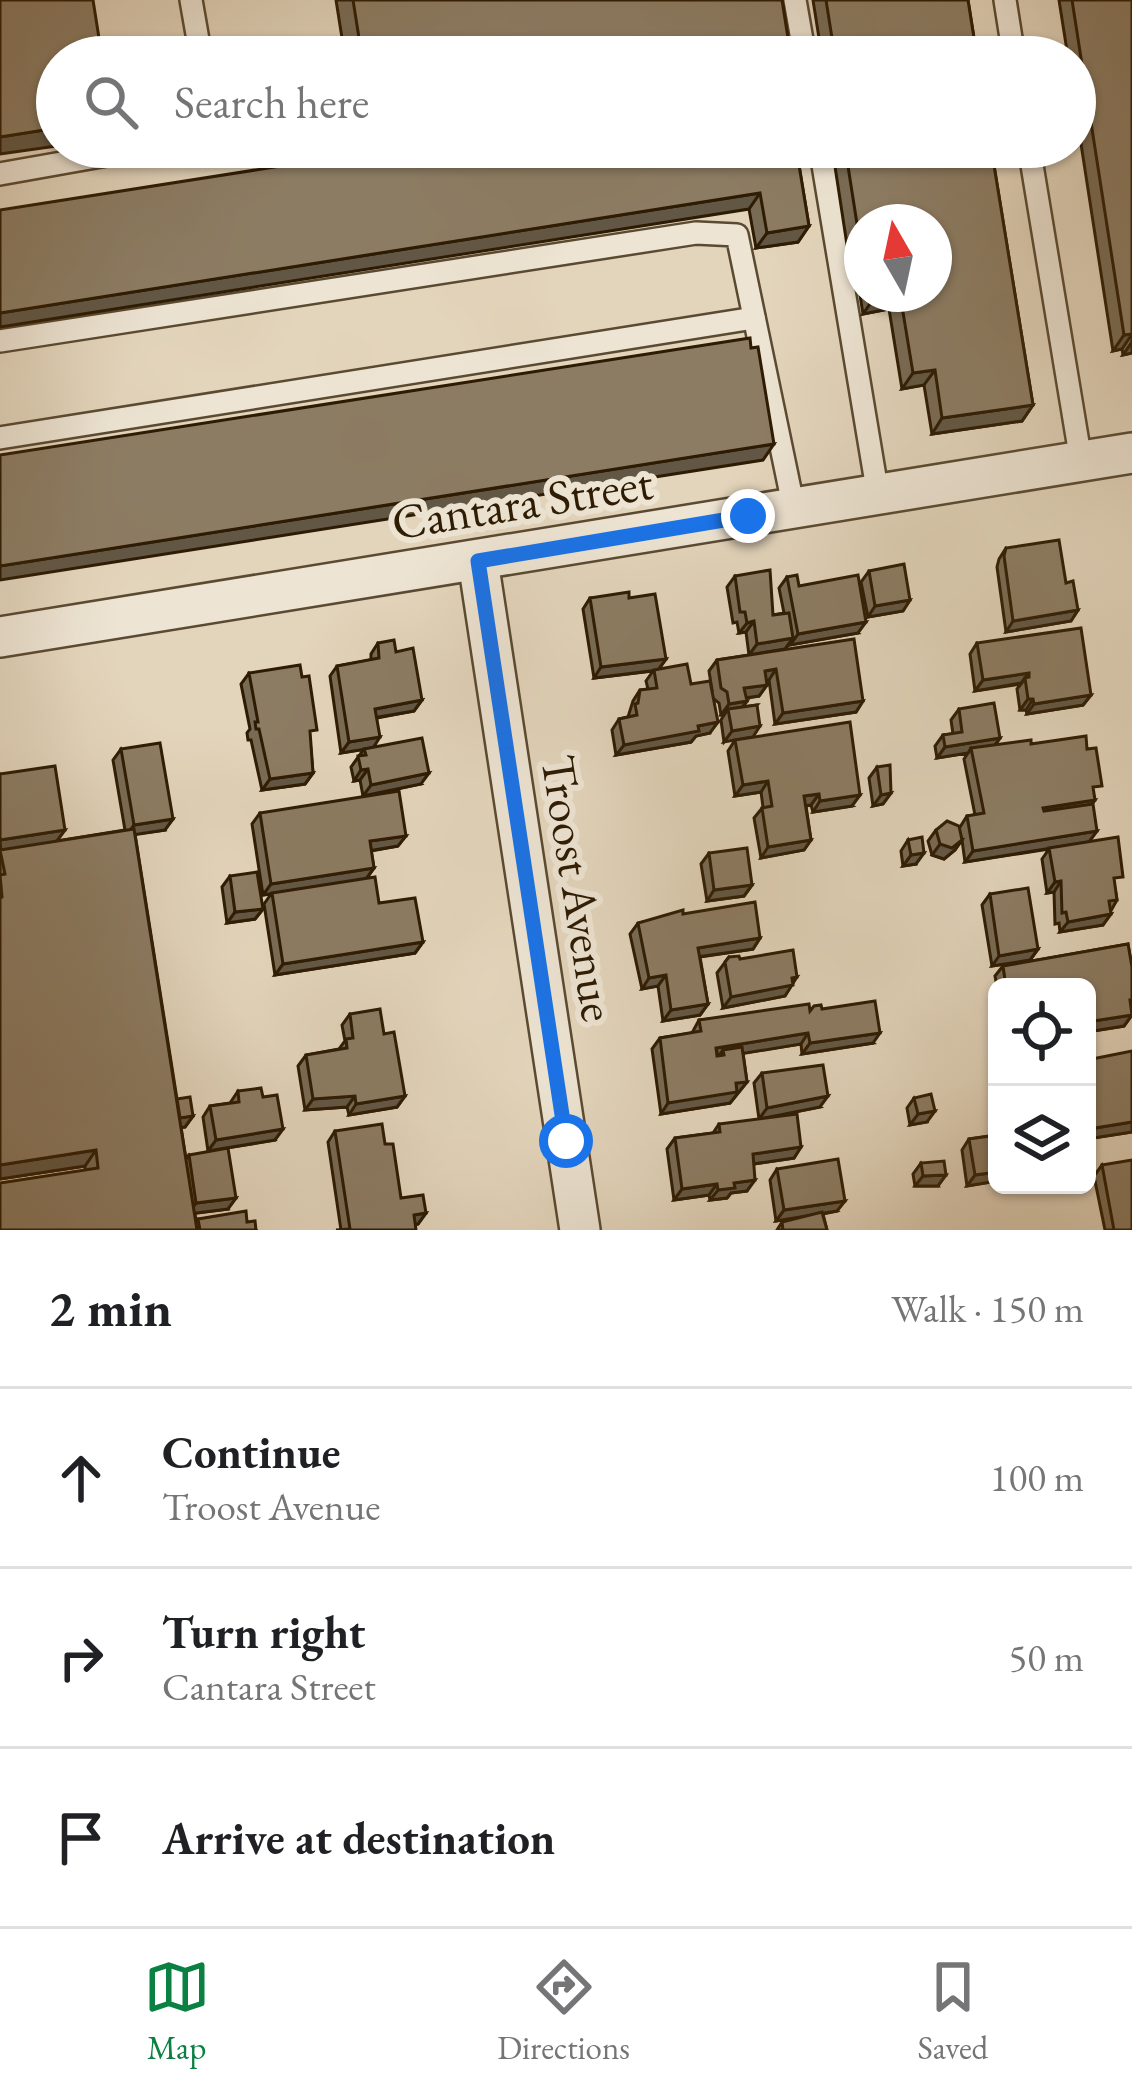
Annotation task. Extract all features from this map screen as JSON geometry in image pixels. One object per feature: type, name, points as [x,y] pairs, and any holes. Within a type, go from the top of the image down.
[{"type":"street","name":"Cantara Street","points":[[0,637],[1132,453]]},
{"type":"street","name":"Troost Avenue","points":[[478,561],[580,1230]]},
{"type":"lane","points":[[191,0],[197,36]]},
{"type":"lane","points":[[795,0],[801,36]]},
{"type":"lane","points":[[1004,0],[1010,36]]},
{"type":"lane","points":[[0,173],[36,167]]},
{"type":"lane","points":[[824,168],[878,495]]},
{"type":"lane","points":[[1032,168],[1081,461]]},
{"type":"lane","points":[[0,341],[696,233],[736,235],[794,509]]},
{"type":"lane","points":[[0,438],[754,318]]},
{"type":"building","points":[[0,0],[93,0],[99,36],[36,36],[36,131],[0,137]]},
{"type":"building","points":[[353,0],[782,0],[788,36],[359,36]]},
{"type":"building","points":[[826,0],[968,0],[974,36],[832,36]]},
{"type":"building","points":[[1072,0],[1132,0],[1132,334],[1124,335],[1096,155],[1096,36],[1078,36]]},
{"type":"building","points":[[268,168],[799,168],[809,226],[767,233],[760,193],[0,313],[0,210]]},
{"type":"building","points":[[848,168],[994,168],[1033,405],[942,418],[935,370],[913,373],[903,312],[952,312],[952,204],[854,204]]},
{"type":"building","points":[[750,338],[751,348],[758,347],[774,444],[0,566],[0,455]]},
{"type":"building","points":[[1059,540],[1066,583],[1073,581],[1078,610],[1013,621],[1006,548]]},
{"type":"building","points":[[904,564],[910,600],[875,606],[869,571]]},
{"type":"building","points":[[770,570],[773,615],[789,613],[793,638],[757,644],[754,621],[747,623],[745,612],[740,612],[735,576]]},
{"type":"building","points":[[797,575],[799,586],[858,575],[866,622],[798,634],[787,577]]},
{"type":"building","points":[[629,592],[629,598],[655,594],[666,659],[601,667],[590,598]]},
{"type":"building","points":[[1081,628],[1091,695],[1034,704],[1028,699],[1025,678],[1029,673],[983,680],[977,643]]},
{"type":"building","points":[[854,639],[863,701],[783,713],[776,669],[765,671],[767,685],[744,688],[747,701],[729,704],[721,688],[717,660]]},
{"type":"building","points":[[394,640],[396,652],[413,648],[422,700],[375,709],[380,737],[349,742],[337,666],[379,658],[378,643]]},
{"type":"building","points":[[687,664],[691,684],[710,681],[718,722],[698,726],[699,731],[624,745],[619,719],[637,715],[640,690],[657,688],[654,670]]},
{"type":"building","points":[[300,665],[302,677],[309,676],[317,730],[310,731],[313,773],[270,779],[256,729],[249,673]]},
{"type":"building","points":[[994,703],[1000,738],[945,747],[943,735],[962,732],[959,709]]},
{"type":"building","points":[[757,705],[760,726],[732,731],[728,709]]},
{"type":"building","points":[[850,722],[860,795],[820,801],[819,794],[804,796],[811,840],[768,847],[762,808],[772,806],[768,781],[743,785],[735,740]]},
{"type":"building","points":[[1086,736],[1087,749],[1096,748],[1102,786],[1093,787],[1095,800],[1043,808],[1093,804],[1097,831],[973,851],[967,816],[984,813],[971,748]]},
{"type":"building","points":[[422,738],[429,773],[371,785],[368,769],[361,770],[358,756],[366,755],[364,749]]},
{"type":"building","points":[[160,743],[173,819],[134,825],[121,749]]},
{"type":"building","points":[[890,765],[891,793],[881,795],[877,767]]},
{"type":"building","points":[[55,766],[65,830],[0,840],[0,774]]},
{"type":"building","points":[[399,791],[406,836],[370,841],[374,868],[271,884],[260,813]]},
{"type":"building","points":[[947,821],[959,826],[962,840],[952,848],[940,844],[936,830]]},
{"type":"building","points":[[134,829],[197,1230],[0,1230],[0,1183],[98,1168],[96,1150],[0,1165],[0,875],[5,874],[0,850]]},
{"type":"building","points":[[922,837],[924,853],[911,855],[908,840]]},
{"type":"building","points":[[1118,837],[1123,877],[1114,878],[1117,900],[1109,901],[1111,914],[1068,922],[1049,848]]},
{"type":"building","points":[[747,848],[752,885],[714,890],[709,853]]},
{"type":"building","points":[[257,872],[263,909],[235,912],[230,876]]},
{"type":"building","points":[[375,877],[379,903],[415,898],[423,942],[283,964],[272,893]]},
{"type":"building","points":[[1028,888],[1038,949],[999,956],[990,894]]},
{"type":"building","points":[[755,902],[760,938],[698,948],[708,1004],[671,1010],[666,975],[649,978],[638,923],[683,910],[683,914]]},
{"type":"building","points":[[1128,944],[1132,1015],[1096,1021],[1096,978],[1005,978],[1003,966]]},
{"type":"building","points":[[793,950],[797,977],[792,978],[793,985],[731,997],[725,962],[729,957]]},
{"type":"building","points":[[875,1001],[880,1033],[810,1043],[808,1033],[716,1048],[717,1056],[724,1055],[723,1050],[742,1047],[747,1082],[736,1083],[737,1092],[668,1103],[660,1038],[701,1031],[699,1020],[809,1004],[810,1011],[814,1006],[822,1009]]},
{"type":"building","points":[[380,1009],[384,1034],[394,1032],[405,1096],[356,1104],[355,1096],[313,1099],[306,1055],[347,1048],[346,1039],[353,1038],[350,1014]]},
{"type":"building","points":[[1132,1051],[1132,1122],[1096,1128],[1096,1058]]},
{"type":"building","points":[[823,1065],[828,1096],[767,1108],[762,1073]]},
{"type":"building","points":[[261,1088],[263,1097],[277,1095],[283,1129],[216,1140],[210,1106],[239,1102],[238,1091]]},
{"type":"building","points":[[931,1094],[935,1111],[918,1114],[914,1098]]},
{"type":"building","points":[[190,1097],[193,1116],[180,1118],[177,1099]]},
{"type":"building","points":[[797,1114],[801,1147],[753,1154],[755,1180],[734,1183],[735,1188],[718,1190],[717,1184],[682,1189],[675,1138],[720,1132],[719,1124]]},
{"type":"building","points":[[382,1124],[385,1144],[393,1144],[401,1198],[423,1195],[426,1213],[414,1215],[416,1230],[336,1230],[350,1229],[335,1131]]},
{"type":"building","points":[[988,1136],[988,1173],[975,1175],[969,1139]]},
{"type":"building","points":[[228,1148],[236,1198],[196,1203],[189,1155]]},
{"type":"building","points":[[838,1159],[845,1201],[784,1210],[777,1169]]},
{"type":"building","points":[[1132,1160],[1132,1230],[1114,1230],[1102,1165]]},
{"type":"building","points":[[944,1161],[946,1175],[923,1176],[921,1163]]},
{"type":"building","points":[[246,1211],[247,1222],[255,1221],[256,1230],[200,1230],[198,1219]]},
{"type":"building","points":[[822,1212],[827,1230],[783,1230],[782,1222]]},
{"type":"route","points":[[566,1141],[478,561],[748,516]]}]
